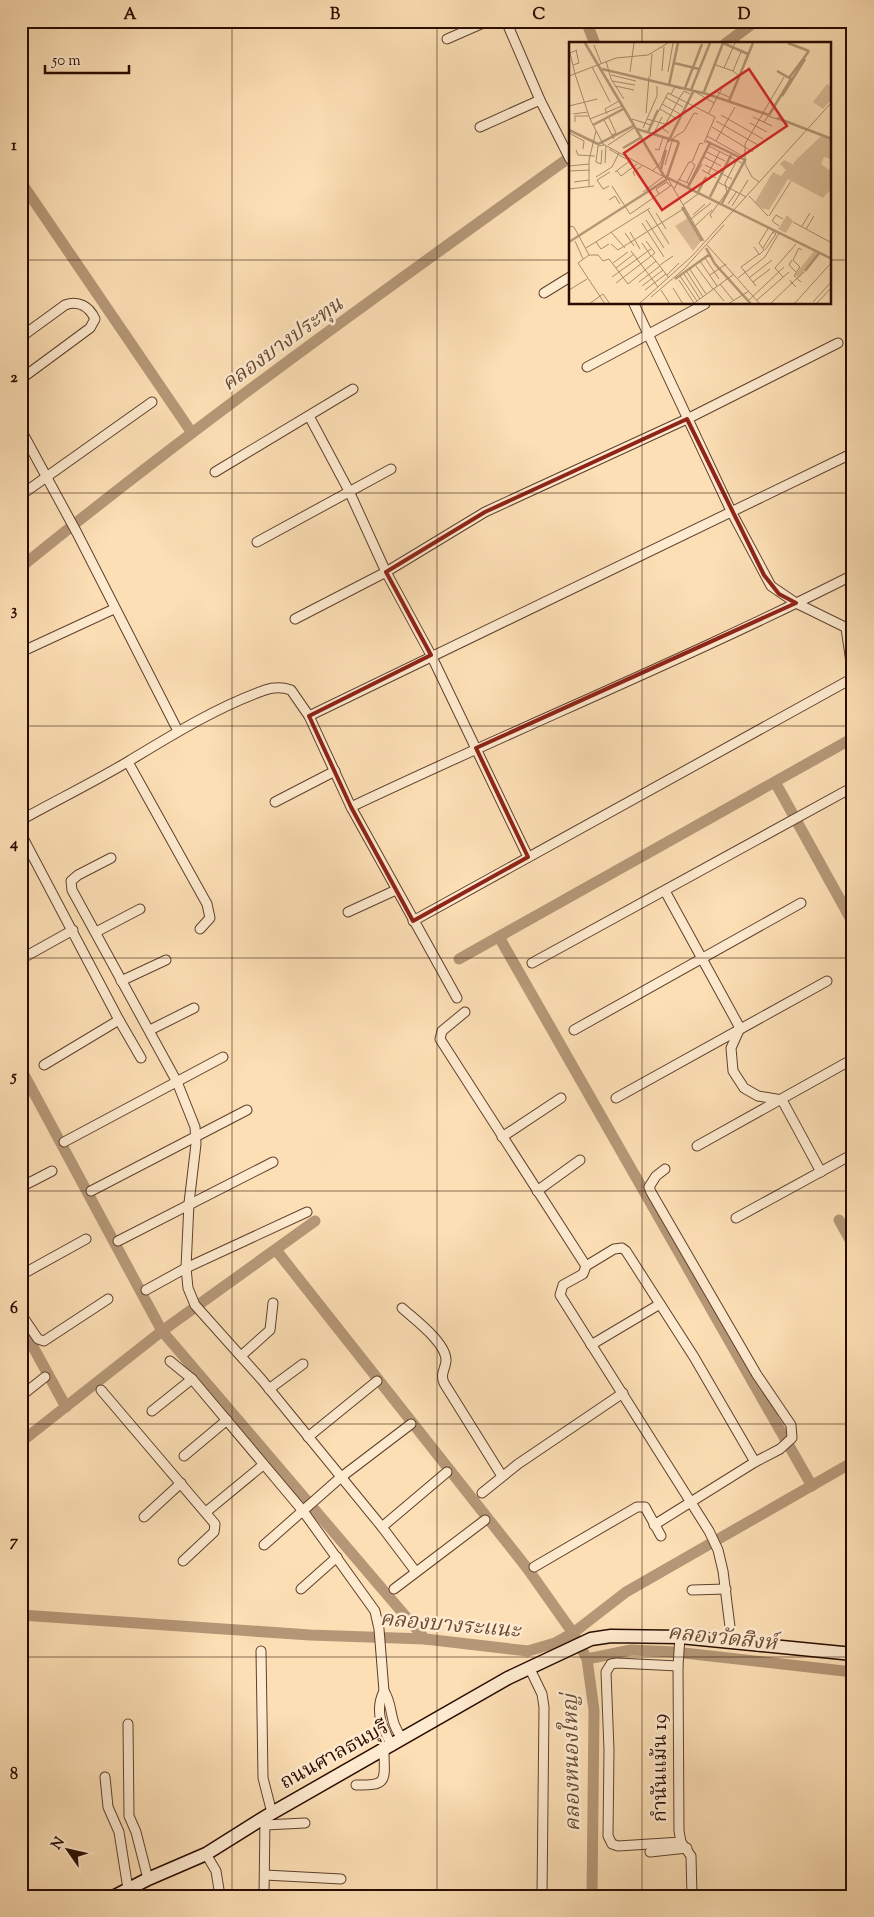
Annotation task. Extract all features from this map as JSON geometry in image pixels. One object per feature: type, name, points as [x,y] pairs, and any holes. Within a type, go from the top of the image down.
[{"type":"street","points":[[447,39],[488,21]]},
{"type":"street","points":[[506,21],[540,100],[569,156]]},
{"type":"street","points":[[480,127],[540,100]]},
{"type":"street","points":[[544,293],[569,278]]},
{"type":"street","points":[[21,337],[65,305],[71,303],[77,303],[86,308],[95,319],[90,328],[21,379]]},
{"type":"street","points":[[413,920],[853,677],[850,630],[796,603],[771,586],[732,513],[634,305]]},
{"type":"street","points":[[587,367],[703,305]]},
{"type":"street","points":[[295,619],[386,572],[485,512],[687,419],[838,343]]},
{"type":"street","points":[[215,472],[353,389]]},
{"type":"street","points":[[21,495],[152,402]]},
{"type":"street","points":[[308,416],[349,491],[386,572],[431,655],[528,857]]},
{"type":"street","points":[[21,430],[77,533],[114,609],[178,731]]},
{"type":"street","points":[[309,716],[431,655],[732,513],[853,453]]},
{"type":"street","points":[[257,542],[391,469]]},
{"type":"street","points":[[351,807],[476,748],[796,603],[853,574]]},
{"type":"street","points":[[21,652],[114,609]]},
{"type":"street","points":[[21,820],[128,762],[178,731],[266,690],[278,687],[291,690],[309,716],[351,807],[457,998]]},
{"type":"street","points":[[128,762],[207,904],[210,918],[200,930]]},
{"type":"street","points":[[275,802],[335,771]]},
{"type":"street","points":[[532,963],[853,787]]},
{"type":"street","points":[[21,834],[140,1058]]},
{"type":"street","points":[[111,858],[78,875],[71,881],[76,899],[96,932],[177,1082],[195,1127],[186,1268],[188,1288],[195,1305],[269,1389],[382,1527],[416,1572]]},
{"type":"street","points":[[348,912],[396,890]]},
{"type":"street","points":[[665,891],[740,1028]]},
{"type":"street","points":[[574,1030],[801,904]]},
{"type":"street","points":[[96,932],[140,909]]},
{"type":"street","points":[[21,959],[73,930]]},
{"type":"street","points":[[122,981],[166,960]]},
{"type":"street","points":[[616,1098],[827,981]]},
{"type":"street","points":[[150,1030],[194,1008]]},
{"type":"street","points":[[465,1012],[442,1031],[440,1039],[586,1266]]},
{"type":"street","points":[[44,1065],[120,1020]]},
{"type":"street","points":[[740,1028],[731,1048],[733,1071],[744,1088],[758,1096],[782,1100]]},
{"type":"street","points":[[64,1142],[223,1057]]},
{"type":"street","points":[[697,1146],[853,1059]]},
{"type":"street","points":[[502,1137],[561,1098]]},
{"type":"street","points":[[782,1100],[821,1172]]},
{"type":"street","points":[[91,1191],[247,1110]]},
{"type":"street","points":[[736,1218],[853,1154]]},
{"type":"street","points":[[537,1191],[580,1160]]},
{"type":"street","points":[[118,1241],[189,1203],[273,1162]]},
{"type":"street","points":[[654,1525],[755,1462],[780,1449],[792,1438],[791,1425],[757,1375],[651,1192],[649,1187],[664,1169]]},
{"type":"street","points":[[21,1187],[52,1171]]},
{"type":"street","points":[[146,1290],[186,1268],[306,1212]]},
{"type":"street","points":[[21,1275],[86,1239]]},
{"type":"street","points":[[732,1643],[726,1588],[718,1550],[692,1503],[560,1294],[563,1285],[583,1274],[586,1266],[614,1249],[622,1248],[634,1261],[755,1462]]},
{"type":"street","points":[[21,1314],[38,1339],[44,1341],[108,1299]]},
{"type":"street","points":[[241,1356],[270,1330],[273,1303]]},
{"type":"street","points":[[591,1345],[660,1304]]},
{"type":"street","points":[[402,1308],[443,1350],[446,1361],[441,1377],[502,1476]]},
{"type":"street","points":[[170,1361],[192,1380],[263,1465],[306,1508],[337,1557],[368,1599],[377,1616],[384,1691],[388,1698],[393,1724],[403,1739]]},
{"type":"street","points":[[269,1389],[303,1364]]},
{"type":"street","points":[[21,1396],[45,1377]]},
{"type":"street","points":[[152,1411],[192,1380]]},
{"type":"street","points":[[308,1437],[376,1381]]},
{"type":"street","points":[[101,1390],[216,1524],[214,1532],[183,1560]]},
{"type":"street","points":[[482,1493],[502,1476],[623,1393]]},
{"type":"street","points":[[184,1456],[227,1420]]},
{"type":"street","points":[[264,1545],[318,1496],[411,1424]]},
{"type":"street","points":[[206,1512],[263,1465]]},
{"type":"street","points":[[382,1527],[447,1472]]},
{"type":"street","points":[[144,1517],[181,1484]]},
{"type":"street","points":[[534,1567],[637,1507],[645,1507],[661,1536]]},
{"type":"street","points":[[394,1589],[485,1520]]},
{"type":"street","points":[[302,1589],[337,1557]]},
{"type":"street","points":[[692,1590],[726,1588]]},
{"type":"street","name":"ถนนศาลธนบุรี","points":[[123,1893],[148,1879],[206,1854],[529,1667],[591,1639],[610,1636],[680,1643],[732,1643],[853,1654]]},
{"type":"street","name":"กำนันแม้น 19","points":[[680,1643],[678,1664],[679,1831],[692,1864],[692,1896]]},
{"type":"street","points":[[261,1651],[263,1778],[267,1818],[264,1896]]},
{"type":"street","points":[[678,1664],[618,1663],[611,1664],[606,1672],[609,1750],[608,1836],[612,1844],[618,1846],[684,1845]]},
{"type":"street","points":[[529,1667],[542,1694],[544,1707],[542,1896]]},
{"type":"street","points":[[356,1785],[376,1786],[384,1777],[388,1748],[380,1720],[379,1700],[384,1691]]},
{"type":"street","points":[[128,1724],[129,1816],[136,1832],[148,1879]]},
{"type":"street","points":[[105,1777],[108,1807],[119,1832],[123,1893]]},
{"type":"street","points":[[267,1818],[305,1823]]},
{"type":"street","points":[[650,1852],[684,1845]]},
{"type":"street","points":[[206,1854],[216,1871],[220,1896]]},
{"type":"street","points":[[265,1875],[341,1879]]},
{"type":"highlighted area","points":[[687,419],[764,575],[779,594],[796,603],[476,748],[528,857],[413,921],[351,807],[309,716],[431,655],[386,572],[485,512]]},
{"type":"waterway","points":[[586,21],[594,42]]},
{"type":"waterway","name":"คลองบางประทุน","points":[[728,42],[756,21]]},
{"type":"waterway","name":"คลองบางประทุน","points":[[21,567],[224,409],[569,158]]},
{"type":"waterway","points":[[21,182],[192,433]]},
{"type":"waterway","points":[[459,959],[853,738]]},
{"type":"waterway","points":[[775,782],[853,923]]},
{"type":"waterway","points":[[499,937],[812,1486]]},
{"type":"waterway","points":[[21,1069],[162,1331],[425,1639]]},
{"type":"waterway","points":[[839,1220],[853,1245]]},
{"type":"waterway","points":[[21,1442],[162,1331],[315,1221]]},
{"type":"waterway","name":"คลองหนองใหญ่","points":[[276,1250],[527,1568],[573,1633],[587,1659],[594,1710],[592,1896]]},
{"type":"waterway","points":[[21,1325],[66,1407]]},
{"type":"waterway","name":"คลองบางระแนะ","points":[[21,1615],[310,1635],[425,1639],[528,1651],[555,1643],[573,1633],[626,1592],[853,1462]]},
{"type":"waterway","name":"คลองวัดสิงห์","points":[[587,1659],[631,1650],[675,1652],[853,1672]]}]
